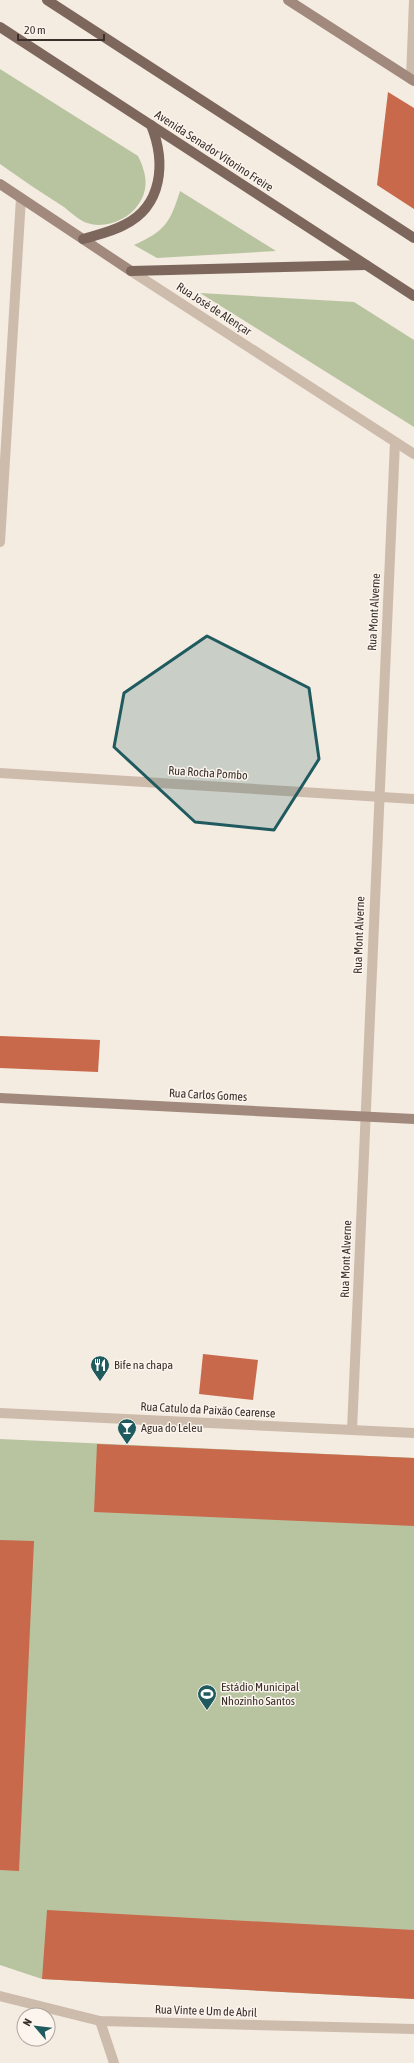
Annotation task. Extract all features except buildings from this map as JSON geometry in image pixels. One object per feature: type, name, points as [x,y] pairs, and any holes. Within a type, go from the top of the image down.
[{"type":"main road","points":[[47,0],[414,238]]},
{"type":"main road","name":"Avenida Senador Vitorino Freire","points":[[0,28],[414,296]]},
{"type":"main road","points":[[83,239],[124,225],[146,208],[154,194],[160,172],[159,150],[151,125]]},
{"type":"main road","points":[[131,271],[366,265]]},
{"type":"street","points":[[288,0],[412,80]]},
{"type":"street","points":[[412,80],[414,2]]},
{"type":"street","name":"Rua José de Alençar","points":[[0,184],[131,271],[414,454]]},
{"type":"street","points":[[0,542],[21,198]]},
{"type":"street","name":"Rua Mont Alverne","points":[[352,1430],[394,442]]},
{"type":"street","name":"Rua Rocha Pombo","points":[[0,773],[414,799]]},
{"type":"street","name":"Rua Carlos Gomes","points":[[0,1098],[414,1119]]},
{"type":"street","name":"Rua Catulo da Paixão Cearense","points":[[0,1413],[414,1433]]},
{"type":"street","name":"Rua Vinte e Um de Abril","points":[[0,1996],[100,2021],[414,2029]]},
{"type":"street","points":[[100,2021],[114,2063]]},
{"type":"highlighted area","points":[[207,636],[309,688],[319,759],[274,830],[195,822],[114,747],[124,693]]},
{"type":"green space","points":[[0,69],[138,156],[146,180],[142,199],[134,210],[116,222],[101,225],[87,223],[0,164]]},
{"type":"green space","points":[[180,191],[276,251],[157,258],[134,245],[153,235],[165,225],[173,211]]},
{"type":"green space","points":[[200,293],[354,302],[414,340],[414,427]]},
{"type":"green space","name":"Estádio Municipal Nhozinho Santos","points":[[0,1439],[414,1458],[414,1999],[42,1979],[0,1965]]},
{"type":"place","name":"Bife na chapa","points":[[100,1382]]},
{"type":"place","name":"Agua do Leleu","points":[[127,1445]]},
{"type":"place","name":"Estádio Municipal Nhozinho Santos","points":[[207,1711]]}]
